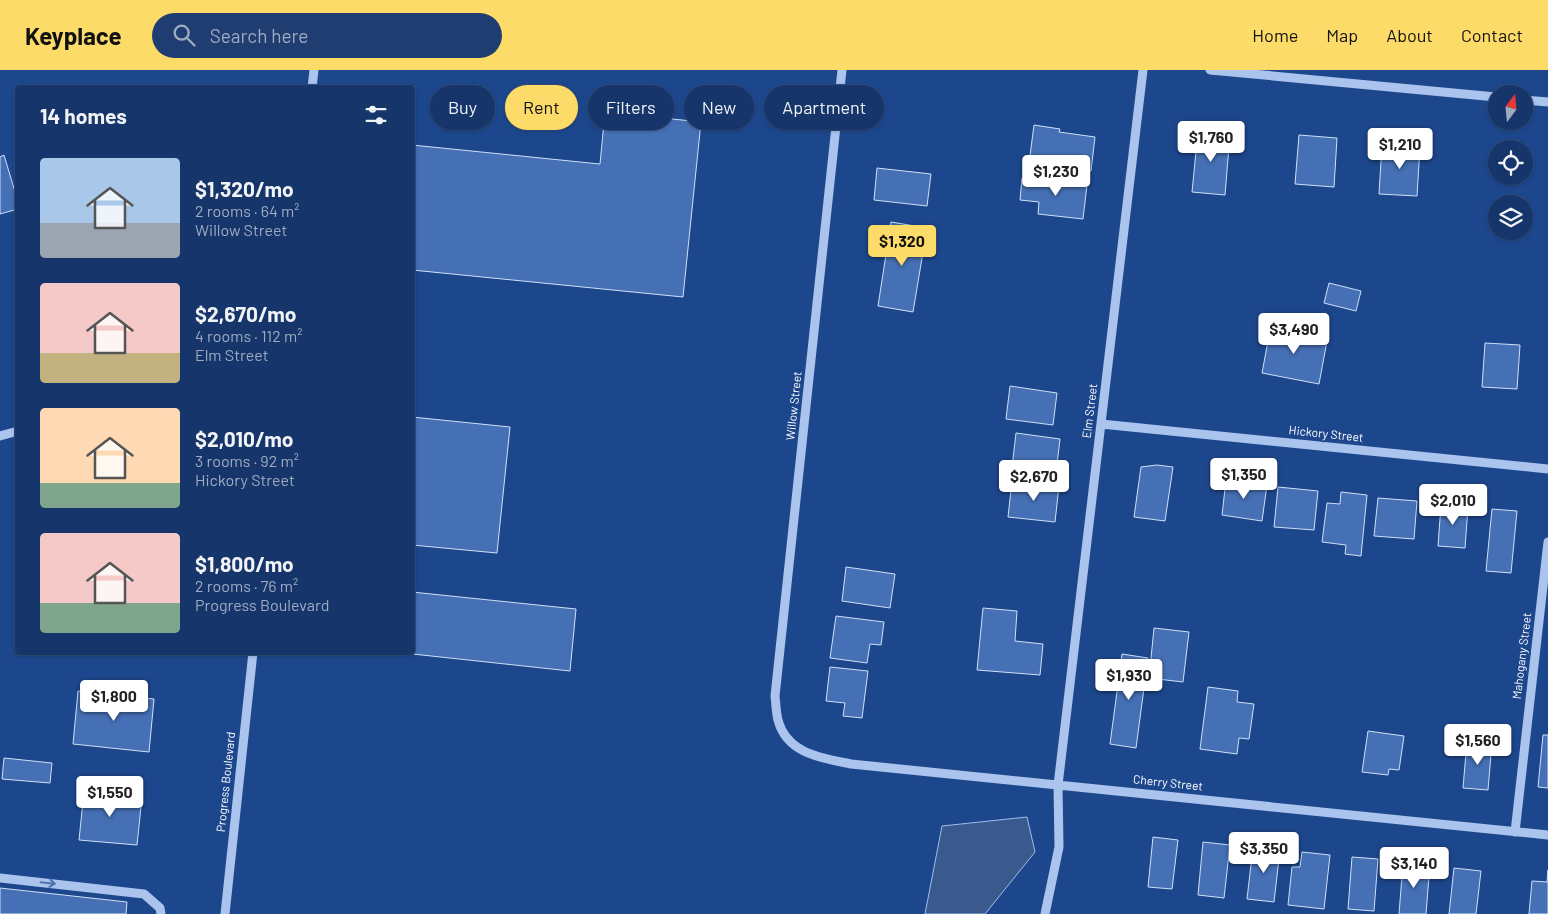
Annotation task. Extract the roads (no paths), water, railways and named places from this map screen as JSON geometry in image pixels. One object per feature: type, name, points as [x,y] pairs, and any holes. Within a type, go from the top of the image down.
[{"type":"street","points":[[312,85],[314,70]]},
{"type":"street","name":"Willow Street","points":[[789,742],[778,720],[775,696],[842,70]]},
{"type":"street","name":"Elm Street","points":[[1045,914],[1058,847],[1058,784],[1142,70]]},
{"type":"street","points":[[1210,70],[1488,96]]},
{"type":"street","points":[[1533,101],[1548,102]]},
{"type":"street","name":"Hickory Street","points":[[1101,424],[1548,469]]},
{"type":"street","points":[[0,436],[15,432]]},
{"type":"street","name":"Mahogany Street","points":[[1515,832],[1548,542]]},
{"type":"street","name":"Progress Boulevard","points":[[224,914],[253,655]]},
{"type":"street","name":"Cherry Street","points":[[789,742],[816,757],[851,764],[1548,835]]},
{"type":"street","points":[[0,878],[144,894],[160,908],[162,914]]},
{"type":"water","points":[[1027,817],[1035,852],[985,914],[925,914],[942,826]]}]
